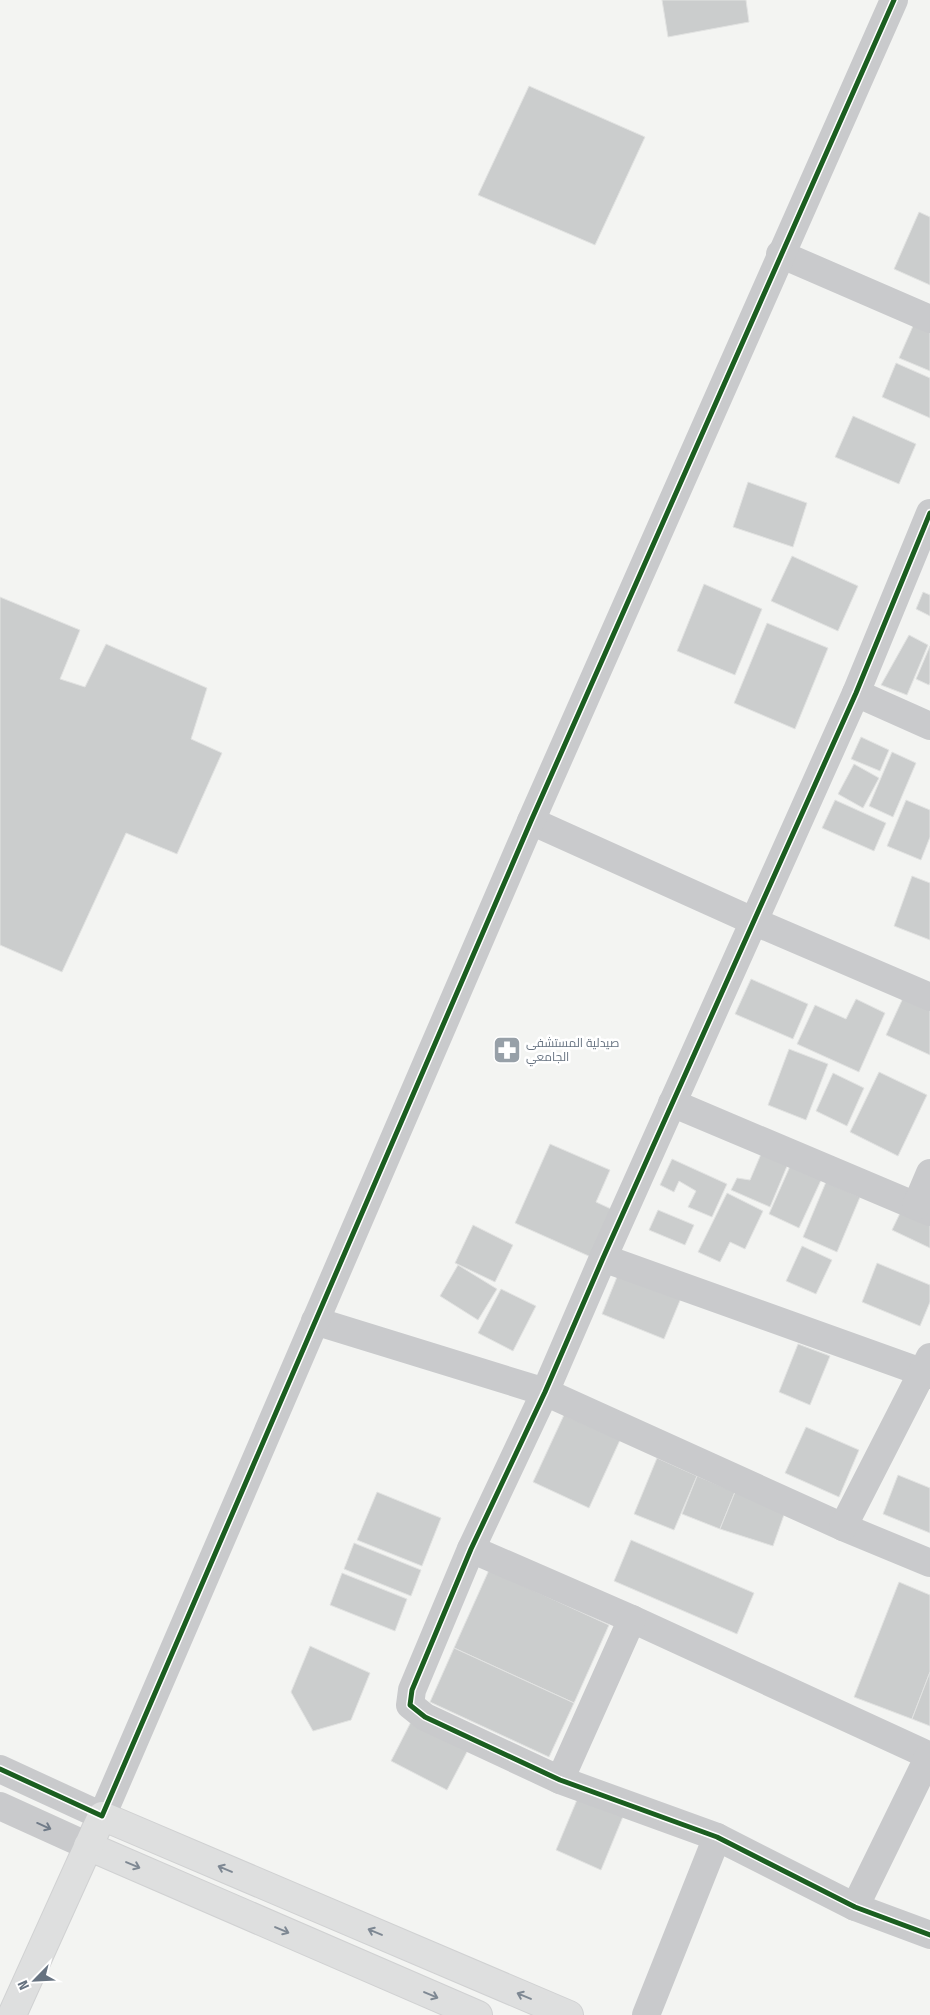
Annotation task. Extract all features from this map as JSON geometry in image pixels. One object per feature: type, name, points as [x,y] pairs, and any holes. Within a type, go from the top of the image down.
[{"type":"main road","points":[[12,2015],[102,1816],[569,2015]]},
{"type":"main road","points":[[88,1846],[478,2015]]},
{"type":"street","points":[[0,1769],[102,1816],[531,821],[780,254],[894,0]]},
{"type":"street","points":[[780,254],[930,319]]},
{"type":"street","points":[[930,514],[856,693],[545,1392],[471,1549],[412,1690],[410,1705],[425,1718],[560,1780],[717,1836],[855,1907],[930,1935]]},
{"type":"street","points":[[856,693],[930,726]]},
{"type":"street","points":[[531,821],[753,921],[930,997]]},
{"type":"street","points":[[672,1103],[923,1209],[930,1173]]},
{"type":"street","points":[[603,1258],[928,1368],[843,1527]]},
{"type":"street","points":[[315,1321],[545,1392],[843,1527],[930,1563]]},
{"type":"street","points":[[471,1549],[632,1619],[930,1756],[855,1907]]},
{"type":"street","points":[[560,1780],[632,1619]]},
{"type":"street","points":[[0,1806],[88,1846]]},
{"type":"street","points":[[646,2015],[717,1836]]},
{"type":"building","points":[[662,0],[746,0],[749,22],[668,37]]},
{"type":"building","points":[[529,86],[645,137],[595,245],[478,195]]},
{"type":"building","points":[[919,212],[930,217],[930,285],[894,269]]},
{"type":"building","points":[[917,317],[930,322],[930,371],[899,358]]},
{"type":"building","points":[[896,363],[930,378],[930,418],[882,397]]},
{"type":"building","points":[[853,416],[916,444],[899,484],[835,457]]},
{"type":"building","points":[[748,482],[807,503],[793,547],[733,527]]},
{"type":"building","points":[[792,556],[858,586],[838,631],[771,601]]},
{"type":"building","points":[[704,584],[762,609],[735,675],[677,651]]},
{"type":"building","points":[[923,592],[930,595],[930,616],[916,609]]},
{"type":"building","points":[[0,597],[80,630],[60,679],[85,687],[106,644],[207,688],[191,739],[222,753],[177,854],[126,833],[62,972],[0,945]]},
{"type":"building","points":[[767,623],[828,648],[795,729],[734,703]]},
{"type":"building","points":[[909,635],[928,645],[907,695],[881,685]]},
{"type":"building","points":[[930,646],[930,683],[929,685],[916,679]]},
{"type":"building","points":[[861,737],[889,750],[880,771],[851,759]]},
{"type":"building","points":[[892,752],[916,763],[893,817],[869,806]]},
{"type":"building","points":[[854,764],[879,778],[863,808],[838,794]]},
{"type":"building","points":[[835,800],[886,823],[874,851],[822,828]]},
{"type":"building","points":[[906,800],[930,810],[930,837],[921,860],[887,846]]},
{"type":"building","points":[[912,876],[930,883],[930,940],[894,926]]},
{"type":"building","points":[[751,979],[808,1004],[793,1039],[735,1014]]},
{"type":"building","points":[[903,998],[930,1010],[930,1055],[886,1035]]},
{"type":"building","points":[[856,999],[885,1013],[859,1072],[797,1044],[815,1005],[846,1019]]},
{"type":"building","points":[[789,1049],[828,1064],[806,1120],[768,1105]]},
{"type":"building","points":[[879,1072],[927,1095],[898,1156],[850,1132]]},
{"type":"building","points":[[833,1073],[864,1088],[847,1126],[816,1111]]},
{"type":"building","points":[[550,1144],[610,1170],[596,1202],[611,1209],[591,1257],[515,1223]]},
{"type":"building","points":[[764,1147],[790,1159],[770,1207],[731,1190],[737,1178],[750,1180]]},
{"type":"building","points":[[672,1159],[727,1184],[712,1217],[688,1207],[696,1191],[679,1181],[674,1192],[660,1185]]},
{"type":"building","points":[[791,1164],[822,1178],[799,1228],[769,1214]]},
{"type":"building","points":[[826,1182],[860,1197],[837,1252],[803,1237]]},
{"type":"building","points":[[727,1193],[763,1211],[745,1249],[730,1242],[720,1262],[698,1252]]},
{"type":"building","points":[[903,1207],[930,1220],[930,1248],[892,1230]]},
{"type":"building","points":[[658,1210],[694,1225],[685,1245],[649,1230]]},
{"type":"building","points":[[473,1225],[513,1245],[495,1282],[455,1263]]},
{"type":"building","points":[[802,1246],[832,1260],[816,1294],[786,1281]]},
{"type":"building","points":[[877,1263],[930,1285],[930,1302],[920,1326],[862,1302]]},
{"type":"building","points":[[458,1265],[497,1289],[478,1320],[440,1296]]},
{"type":"building","points":[[619,1272],[681,1298],[664,1339],[602,1314]]},
{"type":"building","points":[[501,1289],[536,1306],[513,1351],[478,1333]]},
{"type":"building","points":[[798,1344],[830,1356],[810,1405],[779,1392]]},
{"type":"building","points":[[564,1415],[620,1440],[589,1508],[533,1482]]},
{"type":"building","points":[[806,1427],[859,1450],[839,1497],[785,1473]]},
{"type":"building","points":[[657,1458],[697,1476],[674,1530],[634,1514]]},
{"type":"building","points":[[898,1475],[930,1488],[930,1533],[883,1514]]},
{"type":"building","points":[[697,1476],[735,1492],[720,1529],[682,1514]]},
{"type":"building","points":[[377,1492],[441,1518],[422,1566],[357,1540]]},
{"type":"building","points":[[735,1492],[785,1512],[773,1546],[720,1529]]},
{"type":"building","points":[[631,1540],[754,1593],[737,1634],[614,1581]]},
{"type":"building","points":[[354,1543],[421,1570],[411,1596],[344,1569]]},
{"type":"building","points":[[489,1570],[609,1625],[574,1703],[454,1648]]},
{"type":"building","points":[[342,1573],[407,1599],[395,1631],[330,1605]]},
{"type":"building","points":[[899,1582],[930,1595],[930,1672],[912,1719],[854,1697]]},
{"type":"building","points":[[310,1646],[370,1673],[351,1720],[313,1731],[291,1692]]},
{"type":"building","points":[[454,1648],[574,1703],[549,1757],[430,1702]]},
{"type":"building","points":[[930,1672],[930,1726],[912,1719]]},
{"type":"building","points":[[413,1718],[469,1748],[447,1790],[391,1761]]},
{"type":"building","points":[[579,1795],[624,1814],[601,1870],[556,1850]]},
{"type":"cycle path","points":[[0,1769],[102,1816],[531,821],[894,0]]},
{"type":"cycle path","points":[[930,513],[856,693],[545,1392],[471,1549],[412,1690],[410,1705],[425,1717],[560,1780],[717,1837],[855,1907],[930,1935]]},
{"type":"place","name":"صيدلية المستشفى الجامعي","points":[[507,1050]]}]
